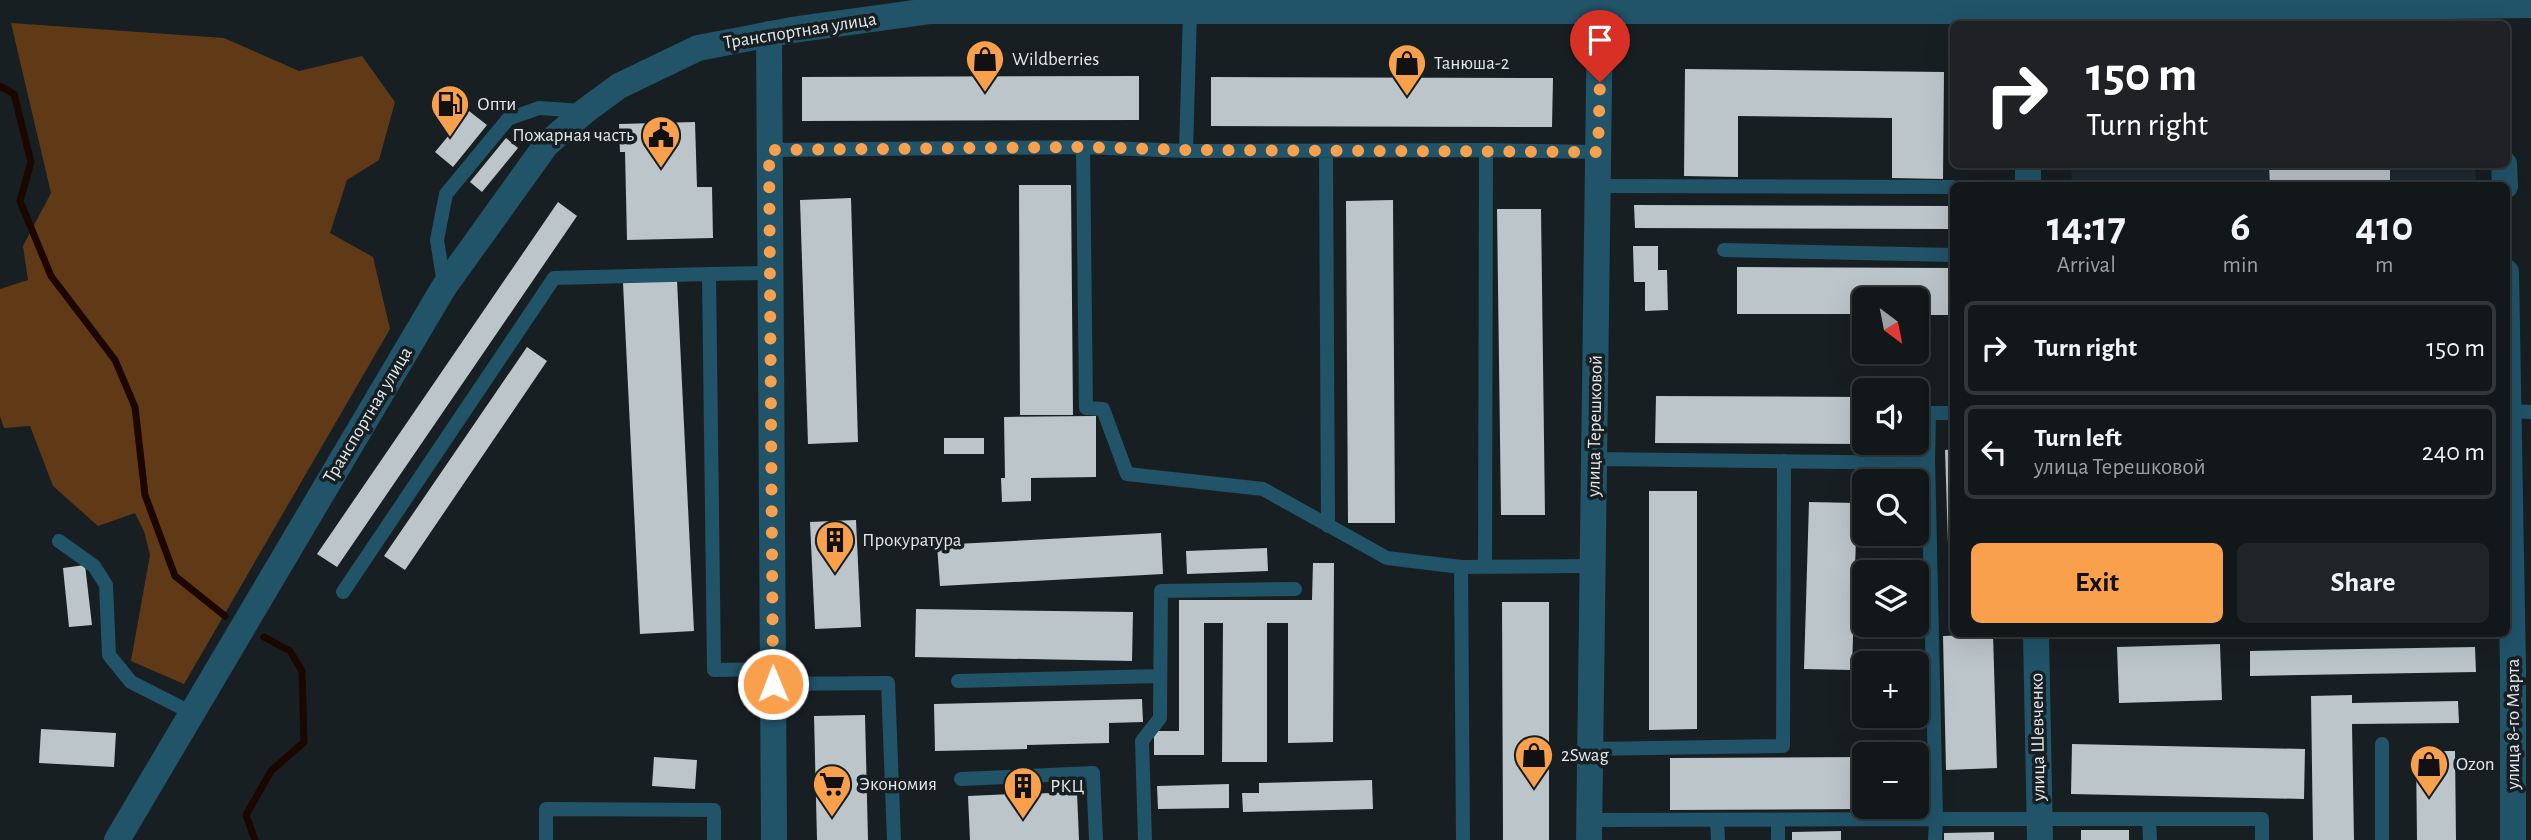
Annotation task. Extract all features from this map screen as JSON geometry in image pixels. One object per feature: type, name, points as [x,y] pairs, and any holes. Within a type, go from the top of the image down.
[{"type":"street","name":"Транспортная улица","points":[[117,840],[444,287],[546,145],[619,86],[698,48],[769,34],[827,12],[1936,6],[2025,18],[2277,4],[2490,9],[2531,5]]},
{"type":"street","name":"улица Терешковой","points":[[1589,830],[1598,186],[1597,6]]},
{"type":"street","points":[[769,34],[774,840]]},
{"type":"street","name":"улица 8-го Марта","points":[[2510,312],[2520,411],[2513,669],[2513,840]]},
{"type":"street","name":"улица Шевченко","points":[[2036,637],[2039,830]]},
{"type":"lane","points":[[1186,150],[1190,11]]},
{"type":"lane","points":[[444,287],[437,240],[446,194],[508,119],[539,108],[585,111]]},
{"type":"lane","points":[[769,150],[1083,147],[1598,152]]},
{"type":"lane","points":[[1083,147],[1086,408],[1103,409],[1127,474],[1263,489],[1387,558],[1461,567],[1593,566]]},
{"type":"lane","points":[[1485,567],[1486,150]]},
{"type":"lane","points":[[1326,151],[1328,526]]},
{"type":"lane","points":[[1598,186],[1950,187]]},
{"type":"lane","points":[[1724,250],[1950,255]]},
{"type":"lane","points":[[343,592],[554,278],[770,273]]},
{"type":"lane","points":[[709,274],[714,670],[888,683],[894,840]]},
{"type":"lane","points":[[1594,458],[1928,463],[1929,412],[1950,413]]},
{"type":"lane","points":[[1928,456],[1935,840]]},
{"type":"lane","points":[[1590,749],[1783,746],[1784,461]]},
{"type":"lane","points":[[59,541],[94,566],[106,585],[109,655],[131,682],[192,713]]},
{"type":"lane","points":[[1461,567],[1463,840]]},
{"type":"lane","points":[[1145,840],[1142,741],[1160,718],[1161,591],[1295,589]]},
{"type":"lane","points":[[958,681],[1160,676]]},
{"type":"lane","points":[[2382,744],[2382,840]]},
{"type":"lane","points":[[961,779],[1093,773],[1096,840]]},
{"type":"lane","points":[[546,840],[546,809],[715,810],[714,840]]},
{"type":"lane","points":[[1589,830],[1717,820],[1936,819],[2039,830],[2149,820],[2262,819],[2262,840]]},
{"type":"lane","points":[[1717,820],[1717,840]]},
{"type":"lane","points":[[1778,820],[1778,840]]},
{"type":"lane","points":[[2149,820],[2150,840]]},
{"type":"shaded area","points":[[11,23],[224,38],[299,71],[362,56],[395,102],[379,160],[347,180],[330,233],[373,257],[390,329],[184,684],[131,661],[150,555],[144,531],[135,513],[98,526],[53,486],[30,426],[4,428],[0,416],[0,289],[28,280],[23,246],[51,193]]},
{"type":"shaded area","points":[[2071,168],[2475,168],[2476,182],[2072,182]]},
{"type":"building","points":[[1685,69],[1944,72],[1943,179],[1892,178],[1892,118],[1738,116],[1738,177],[1684,176]]},
{"type":"building","points":[[1139,76],[1139,120],[802,121],[802,77]]},
{"type":"building","points":[[1211,77],[1553,78],[1552,127],[1211,126]]},
{"type":"building","points":[[469,111],[487,125],[453,167],[435,152]]},
{"type":"building","name":"Пожарная часть","points":[[695,122],[697,187],[712,187],[713,238],[627,240],[625,152],[620,152],[619,124]]},
{"type":"building","points":[[506,138],[518,148],[482,192],[470,182]]},
{"type":"building","points":[[2269,168],[2390,168],[2390,182],[2270,182]]},
{"type":"building","points":[[1019,185],[1071,185],[1073,415],[1020,415]]},
{"type":"building","points":[[851,198],[858,442],[808,444],[800,200]]},
{"type":"building","points":[[1393,200],[1395,523],[1348,523],[1346,201]]},
{"type":"building","points":[[558,202],[577,216],[337,567],[317,554]]},
{"type":"building","points":[[1634,205],[1950,206],[1950,229],[1635,228]]},
{"type":"building","points":[[1497,209],[1541,209],[1545,515],[1501,515]]},
{"type":"building","points":[[1633,246],[1658,246],[1658,270],[1667,270],[1668,310],[1645,311],[1645,282],[1634,282]]},
{"type":"building","points":[[1737,267],[1950,268],[1950,315],[1929,315],[1929,287],[1852,287],[1852,314],[1737,314]]},
{"type":"building","points":[[677,280],[694,631],[640,634],[623,283]]},
{"type":"building","points":[[527,347],[547,361],[405,570],[384,556]]},
{"type":"building","points":[[1656,396],[1852,397],[1852,444],[1655,443]]},
{"type":"building","points":[[1096,416],[1096,477],[1031,478],[1031,501],[1002,502],[1001,478],[1005,478],[1004,417]]},
{"type":"building","points":[[944,438],[984,438],[984,454],[944,454]]},
{"type":"building","points":[[1950,449],[1950,575],[1949,575],[1945,450]]},
{"type":"building","points":[[1649,491],[1697,491],[1697,729],[1649,730]]},
{"type":"building","points":[[1809,502],[1852,503],[1852,546],[1856,546],[1855,560],[1852,560],[1852,670],[1804,669]]},
{"type":"building","name":"Прокуратура","points":[[856,520],[861,627],[815,629],[810,522]]},
{"type":"building","points":[[1161,533],[1163,574],[940,586],[937,545]]},
{"type":"building","points":[[1267,548],[1268,571],[1187,574],[1186,551]]},
{"type":"building","points":[[1313,563],[1334,563],[1333,742],[1288,743],[1288,623],[1267,623],[1267,762],[1222,762],[1223,623],[1204,623],[1204,755],[1154,755],[1154,731],[1179,731],[1179,600],[1312,600]]},
{"type":"building","points":[[85,565],[92,625],[69,627],[63,568]]},
{"type":"building","points":[[1502,602],[1549,602],[1549,840],[1503,840]]},
{"type":"building","points":[[916,609],[1133,612],[1132,661],[915,657]]},
{"type":"building","points":[[1943,636],[1993,637],[1997,768],[1946,770]]},
{"type":"building","points":[[2220,644],[2222,700],[2119,703],[2117,647]]},
{"type":"building","points":[[2475,647],[2476,672],[2250,676],[2250,651]]},
{"type":"building","points":[[2352,695],[2352,703],[2458,701],[2459,723],[2352,724],[2354,840],[2313,840],[2311,696]]},
{"type":"building","points":[[1142,699],[1143,722],[1109,723],[1109,743],[1027,745],[1027,749],[935,751],[934,704]]},
{"type":"building","points":[[865,715],[868,840],[817,840],[814,716]]},
{"type":"building","points":[[41,729],[116,733],[114,767],[39,763]]},
{"type":"building","points":[[2072,744],[2305,749],[2304,799],[2071,794]]},
{"type":"building","points":[[2416,751],[2455,751],[2456,840],[2417,840]]},
{"type":"building","points":[[654,757],[697,760],[695,789],[652,786]]},
{"type":"building","points":[[1852,757],[1852,809],[1670,810],[1670,758]]},
{"type":"building","points":[[1372,780],[1373,809],[1243,812],[1242,793],[1259,793],[1259,783]]},
{"type":"building","points":[[1229,784],[1229,808],[1158,809],[1157,786]]},
{"type":"building","name":"РКЦ","points":[[1077,792],[1079,840],[970,840],[968,796],[1012,794],[1012,800],[1025,800],[1025,794]]},
{"type":"building","points":[[2081,830],[2129,830],[2129,840],[2081,840]]},
{"type":"building","points":[[1841,831],[1841,840],[1792,840],[1792,832]]},
{"type":"building","points":[[1994,832],[1994,840],[1944,840],[1944,833]]},
{"type":"waterway","points":[[0,86],[14,94],[31,162],[20,201],[51,276],[115,360],[135,407],[145,495],[175,576],[225,616]]},
{"type":"waterway","points":[[255,840],[246,815],[271,771],[304,742],[302,671],[290,651],[264,637]]},
{"type":"place","name":"Wildberries","points":[[985,93]]},
{"type":"place","name":"Танюша-2","points":[[1407,97]]},
{"type":"place","name":"Опти","points":[[450,138]]},
{"type":"place","name":"Пожарная часть","points":[[661,169]]},
{"type":"place","name":"Прокуратура","points":[[835,574]]},
{"type":"place","name":"2Swag","points":[[1534,789]]},
{"type":"place","name":"Ozon","points":[[2429,798]]},
{"type":"place","name":"Экономия","points":[[832,818]]},
{"type":"place","name":"РКЦ","points":[[1023,820]]},
{"type":"route","points":[[773,684],[769,150],[1083,147],[1598,152],[1600,82]]}]
